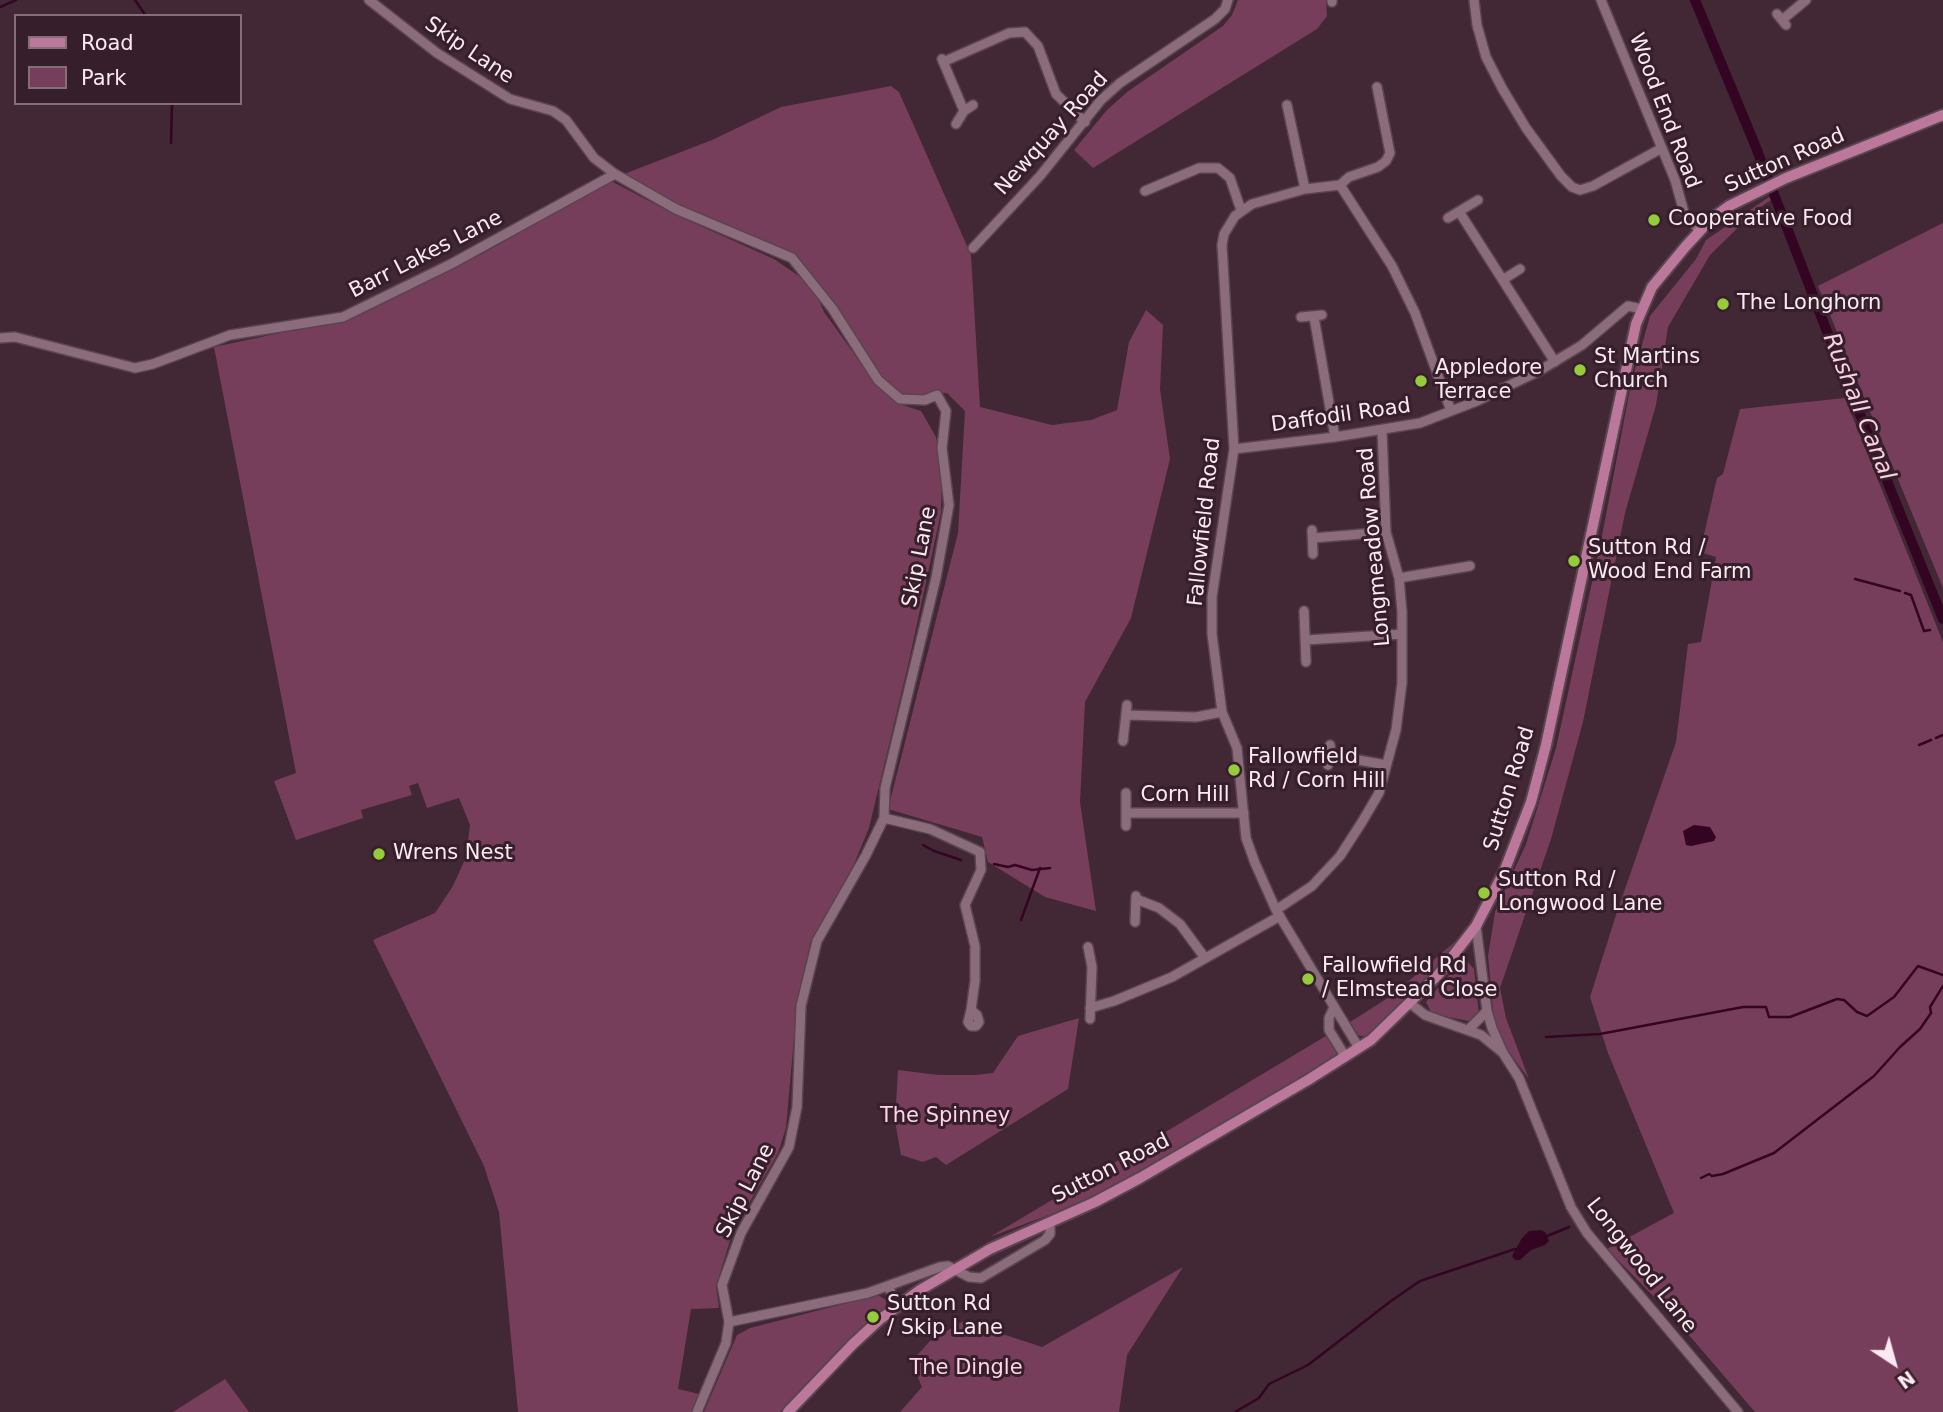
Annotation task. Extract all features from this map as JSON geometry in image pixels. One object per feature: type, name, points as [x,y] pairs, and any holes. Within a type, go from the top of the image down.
[{"type":"main road","name":"Sutton Road","points":[[788,1412],[853,1344],[896,1307],[990,1248],[1140,1178],[1359,1048],[1392,1022],[1438,975],[1476,926],[1519,838],[1540,773],[1636,324],[1652,287],[1700,231],[1729,206],[1786,178],[1943,115]]},
{"type":"street","name":"Skip Lane","points":[[369,0],[436,53],[510,99],[553,111],[566,120],[594,158],[615,174],[676,209],[792,258],[832,307],[878,380],[900,399],[925,400],[937,396],[946,411],[942,448],[949,505],[936,578],[885,788],[884,818],[817,941],[801,1006],[797,1107],[789,1147],[741,1233],[722,1285],[729,1322],[726,1343],[697,1412]]},
{"type":"street","name":"Newquay Road","points":[[973,248],[1040,176],[1101,100],[1120,83],[1215,19],[1225,9],[1228,0]]},
{"type":"street","points":[[1474,0],[1477,25],[1486,57],[1502,88],[1527,128],[1572,187],[1580,190],[1592,186],[1662,148]]},
{"type":"street","name":"Wood End Road","points":[[1601,0],[1675,180],[1684,212],[1700,231]]},
{"type":"street","points":[[1781,20],[1806,0]]},
{"type":"street","points":[[964,111],[942,60],[1009,33],[1025,32],[1038,46],[1056,94],[1084,122]]},
{"type":"street","points":[[1144,192],[1199,168],[1218,168],[1230,178],[1241,210],[1252,204],[1305,189],[1340,185],[1349,177],[1378,167],[1386,161],[1390,153],[1374,99],[1377,87]]},
{"type":"street","points":[[956,124],[964,111],[973,105]]},
{"type":"street","points":[[1287,105],[1305,189]]},
{"type":"street","points":[[1278,120],[1289,119]]},
{"type":"street","name":"Barr Lakes Lane","points":[[0,338],[15,337],[135,368],[153,364],[230,335],[343,317],[451,264],[615,174]]},
{"type":"street","points":[[1340,185],[1392,266],[1410,301],[1451,411]]},
{"type":"street","points":[[1448,218],[1478,200]]},
{"type":"street","name":"Fallowfield Road","points":[[1241,210],[1226,226],[1222,245],[1234,449],[1212,597],[1216,673],[1222,712],[1237,748],[1246,838],[1264,886],[1359,1048]]},
{"type":"street","points":[[1460,213],[1555,362]]},
{"type":"street","points":[[1504,279],[1520,269]]},
{"type":"street","name":"Daffodil Road","points":[[1234,449],[1420,423],[1555,362],[1599,331],[1628,306],[1643,309]]},
{"type":"street","points":[[1301,317],[1318,316],[1335,437]]},
{"type":"street","name":"Longmeadow Road","points":[[1090,1007],[1141,991],[1172,977],[1278,913],[1312,886],[1339,856],[1379,793],[1396,730],[1402,683],[1399,578],[1386,533],[1382,430]]},
{"type":"street","points":[[1313,554],[1313,534],[1386,533]]},
{"type":"street","points":[[1399,578],[1473,566]]},
{"type":"street","points":[[1304,611],[1306,662]]},
{"type":"street","points":[[1306,639],[1402,634]]},
{"type":"street","points":[[1123,741],[1126,710],[1196,718],[1222,712]]},
{"type":"street","points":[[1330,755],[1386,765]]},
{"type":"street","name":"Corn Hill","points":[[1126,793],[1126,826]]},
{"type":"street","name":"Corn Hill","points":[[1126,813],[1244,813]]},
{"type":"street","points":[[884,818],[930,829],[980,852],[981,870],[965,905],[975,946],[975,981],[971,1010]]},
{"type":"street","points":[[1135,922],[1136,896],[1159,908],[1180,924],[1205,958]]},
{"type":"street","name":"Longwood Lane","points":[[1476,926],[1487,1011],[1503,1053],[1519,1078],[1571,1207],[1579,1221],[1738,1412]]},
{"type":"street","points":[[1088,947],[1093,967],[1090,1019]]},
{"type":"street","name":"Longwood Lane","points":[[1411,1004],[1425,1016],[1481,1035],[1503,1053]]},
{"type":"street","name":"Fallowfield Road","points":[[1334,1007],[1329,1018],[1329,1030],[1345,1056]]},
{"type":"street","points":[[1468,1030],[1487,1011]]},
{"type":"street","name":"Sutton Road","points":[[953,1270],[969,1277],[981,1278],[1045,1240],[1050,1234],[1050,1222]]},
{"type":"street","points":[[729,1322],[868,1293],[940,1267],[948,1266],[953,1270]]},
{"type":"street","points":[[889,1287],[896,1307]]},
{"type":"green space","points":[[1238,0],[1326,0],[1327,16],[1317,29],[1093,168],[1074,150],[1107,110],[1127,92],[1223,26],[1232,15]]},
{"type":"green space","points":[[891,86],[899,92],[971,255],[980,407],[1052,425],[1091,420],[1117,410],[1129,342],[1146,310],[1163,325],[1160,389],[1170,459],[1131,618],[1085,702],[1080,802],[1096,911],[1045,897],[988,862],[982,837],[888,809],[958,533],[965,411],[947,393],[903,395],[881,378],[836,305],[797,259],[678,206],[624,174],[712,140],[781,107]]},
{"type":"green space","points":[[611,181],[674,214],[774,259],[812,285],[824,312],[873,380],[897,403],[921,411],[936,437],[942,464],[941,512],[869,828],[854,864],[810,944],[796,1016],[786,1128],[778,1153],[733,1231],[716,1286],[719,1308],[691,1309],[678,1389],[699,1394],[691,1412],[518,1412],[499,1212],[484,1166],[373,940],[435,913],[453,886],[466,857],[470,825],[459,798],[427,808],[418,783],[409,786],[412,795],[361,810],[363,818],[296,840],[274,781],[296,773],[214,347],[344,321],[482,254]]},
{"type":"green space","points":[[1769,197],[1771,200],[1756,210],[1710,255],[1668,327],[1656,405],[1625,513],[1583,722],[1551,839],[1500,988],[1506,1018],[1529,1079],[1503,1044],[1494,1020],[1488,956],[1495,912],[1526,844],[1556,748],[1601,541],[1631,384],[1650,316],[1696,259],[1706,240]]},
{"type":"green space","points":[[1943,223],[1943,588],[1818,286]]},
{"type":"green space","points":[[1845,398],[1943,642],[1943,1412],[1755,1412],[1670,1313],[1607,1249],[1674,1213],[1608,1053],[1590,997],[1676,742],[1688,644],[1701,642],[1716,557],[1700,552],[1717,478],[1723,474],[1740,409]]},
{"type":"green space","points":[[1456,941],[1427,979],[1366,1037],[1358,1035],[1350,1022],[1391,996]]},
{"type":"green space","points":[[1466,960],[1474,969],[1479,1015],[1469,1021],[1432,1014],[1426,1002],[1460,962]]},
{"type":"green space","name":"The Spinney","points":[[1079,1018],[1068,1089],[946,1165],[936,1157],[923,1162],[901,1155],[895,1121],[898,1070],[939,1075],[993,1073],[1018,1036]]},
{"type":"green space","points":[[1326,1036],[1338,1056],[1173,1155],[1094,1198],[990,1237]]},
{"type":"green space","name":"The Dingle","points":[[1183,1267],[1127,1355],[1119,1412],[900,1412],[922,1387],[911,1362],[930,1341],[965,1320],[1042,1347]]},
{"type":"green space","points":[[878,1295],[886,1300],[886,1307],[841,1347],[780,1412],[704,1412],[737,1335],[750,1328]]},
{"type":"green space","points":[[225,1379],[249,1412],[173,1412]]},
{"type":"shaded area","points":[[1694,825],[1710,827],[1716,837],[1714,841],[1686,845],[1683,831]]},
{"type":"shaded area","points":[[1541,1230],[1549,1241],[1531,1250],[1520,1260],[1515,1260],[1512,1256],[1522,1238],[1529,1231]]},
{"type":"waterway","points":[[0,7],[16,0]]},
{"type":"waterway","points":[[135,0],[145,14]]},
{"type":"waterway","name":"Rushall Canal","points":[[1695,0],[1943,619]]},
{"type":"waterway","points":[[171,143],[172,105]]},
{"type":"waterway","points":[[1855,579],[1900,591]]},
{"type":"waterway","points":[[1905,593],[1911,595],[1924,631],[1930,630]]},
{"type":"waterway","points":[[1936,738],[1943,735]]},
{"type":"waterway","points":[[1919,745],[1931,740]]},
{"type":"waterway","points":[[923,845],[961,860]]},
{"type":"waterway","points":[[994,864],[1008,867],[1015,865],[1032,870],[1050,868]]},
{"type":"waterway","points":[[1021,920],[1040,868]]},
{"type":"waterway","points":[[1546,1037],[1600,1034],[1743,1007],[1766,1007],[1769,1017],[1790,1017],[1837,999],[1844,1000],[1857,1012],[1867,1016],[1894,997],[1918,966],[1943,975]]},
{"type":"waterway","points":[[1701,1178],[1709,1174],[1723,1174],[1774,1153],[1874,1076],[1920,1029],[1931,1013],[1930,1007],[1943,986]]},
{"type":"waterway","points":[[1547,1236],[1569,1227]]},
{"type":"waterway","points":[[1235,1412],[1259,1398],[1269,1384],[1308,1365],[1420,1281],[1515,1249]]},
{"type":"place","name":"Cooperative Food","points":[[1654,220]]},
{"type":"place","name":"The Longhorn","points":[[1723,304]]},
{"type":"place","name":"St Martins Church","points":[[1580,370]]},
{"type":"place","name":"Appledore Terrace","points":[[1421,381]]},
{"type":"place","name":"Sutton Rd / Wood End Farm","points":[[1574,561]]},
{"type":"place","name":"Fallowfield Rd / Corn Hill","points":[[1234,770]]},
{"type":"place","name":"Wrens Nest","points":[[379,854]]},
{"type":"place","name":"Sutton Rd / Longwood Lane","points":[[1484,893]]},
{"type":"place","name":"Fallowfield Rd / Elmstead Close","points":[[1308,979]]},
{"type":"place","name":"Sutton Rd / Skip Lane","points":[[873,1317]]}]
